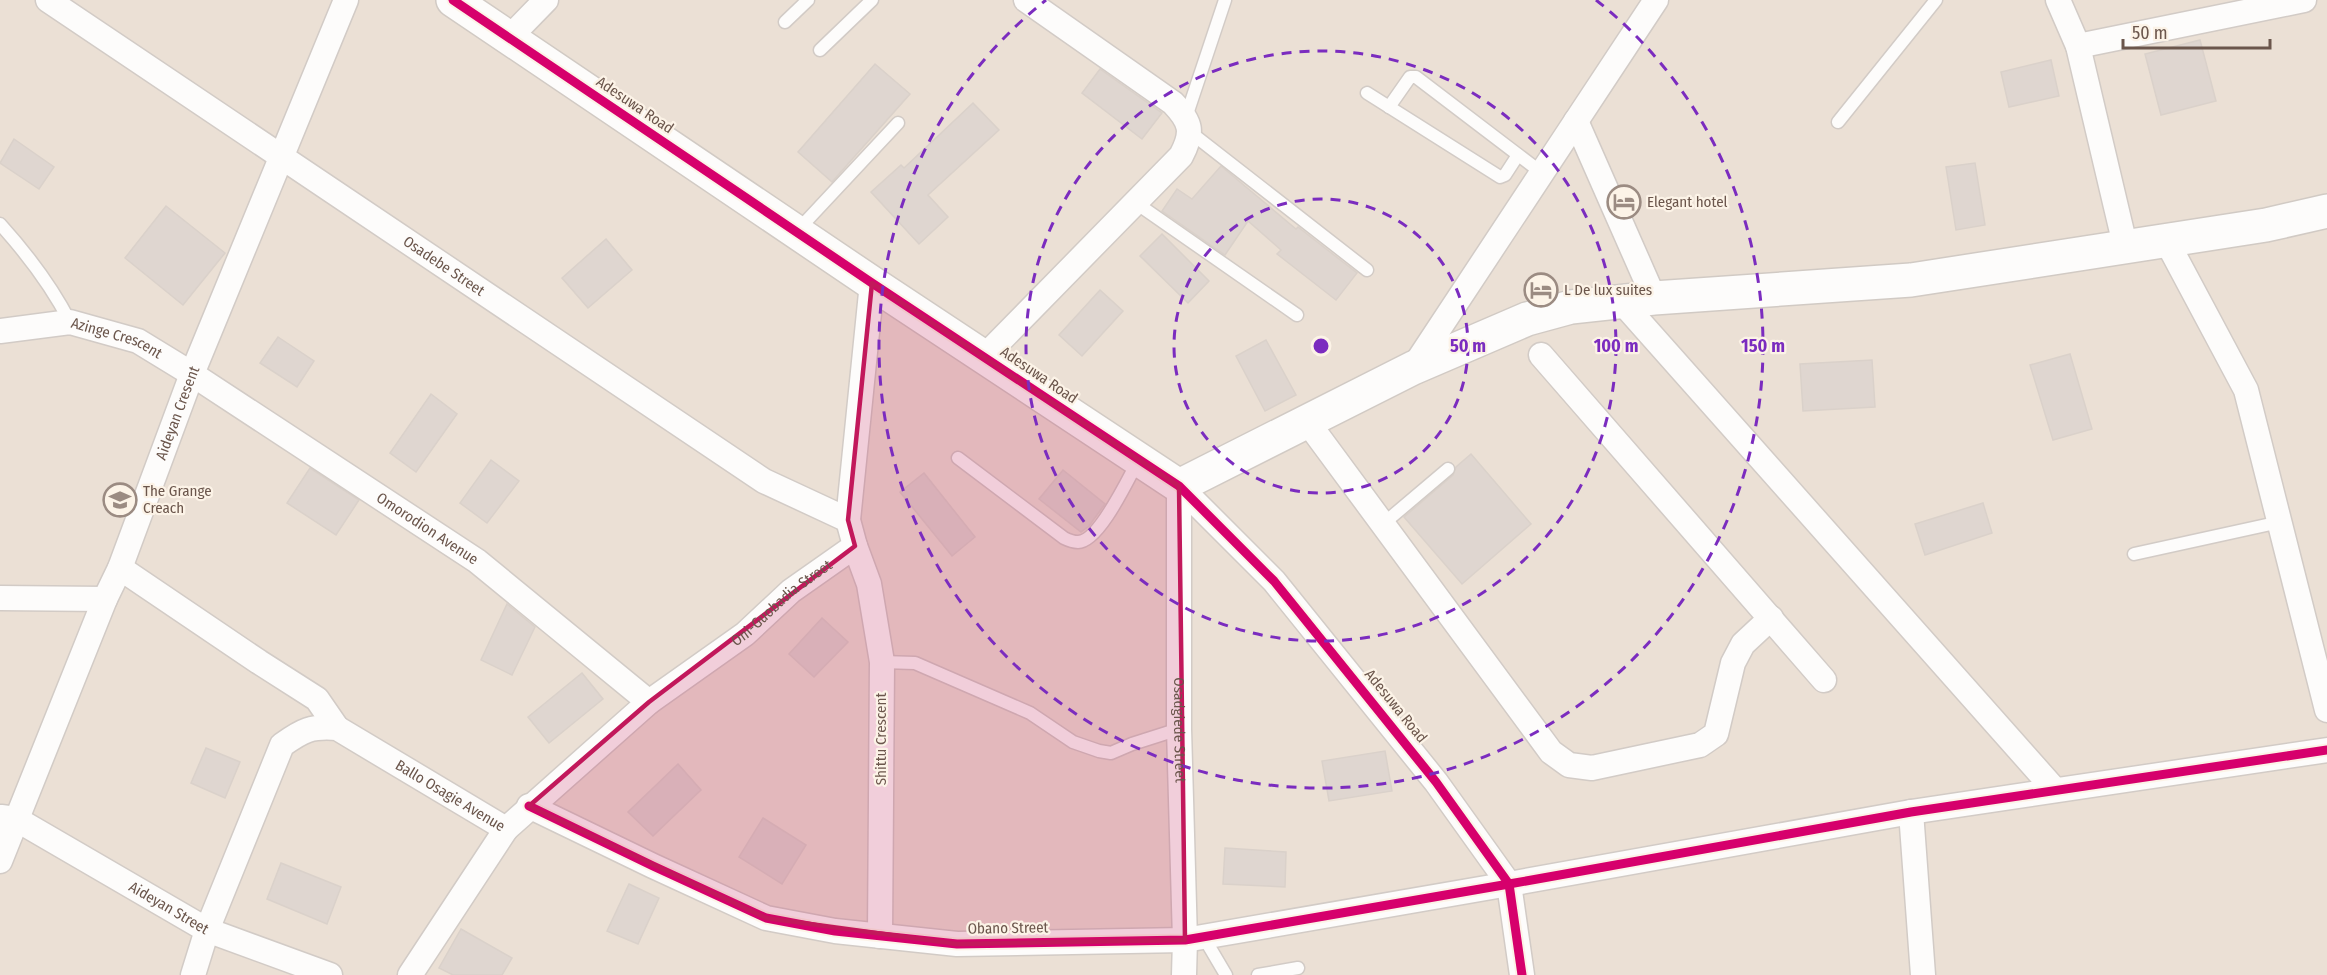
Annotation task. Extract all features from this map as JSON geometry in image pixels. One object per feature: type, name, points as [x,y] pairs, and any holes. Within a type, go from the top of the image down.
[{"type":"street","name":"Osadebe Street","points":[[48,0],[764,481],[848,520]]},
{"type":"street","name":"Aideyan Cresent","points":[[0,861],[8,818],[120,568],[192,374],[346,0]]},
{"type":"street","name":"Adesuwa Road","points":[[453,0],[872,283],[1179,486],[1288,598],[1436,782],[1509,884]]},
{"type":"street","points":[[509,38],[546,0]]},
{"type":"street","points":[[984,357],[1181,156],[1188,124],[1173,103],[1026,0]]},
{"type":"street","points":[[1413,368],[1656,0]]},
{"type":"street","points":[[2058,0],[2078,46],[2124,245]]},
{"type":"street","points":[[2078,46],[2304,0]]},
{"type":"street","points":[[1576,121],[1654,298]]},
{"type":"street","points":[[1179,486],[1413,368],[1527,319],[1571,307],[1654,298],[1911,280],[2124,245],[2266,225],[2327,211]]},
{"type":"street","points":[[2166,240],[2246,390],[2327,710]]},
{"type":"street","points":[[855,546],[848,520],[872,283]]},
{"type":"street","points":[[1621,302],[2055,790]]},
{"type":"street","name":"Azinge Crescent","points":[[0,331],[70,322],[138,341],[192,374]]},
{"type":"street","points":[[1541,355],[1824,680]]},
{"type":"street","name":"Omorodion Avenue","points":[[192,374],[477,561],[649,702]]},
{"type":"street","points":[[1306,420],[1551,752],[1569,765],[1592,768],[1700,745],[1716,734],[1733,663],[1743,644],[1771,618]]},
{"type":"street","name":"Osadgiede Street","points":[[1179,486],[1179,729],[1194,938],[1184,975]]},
{"type":"street","name":"Oni-Guobadia Street","points":[[506,829],[529,806],[649,702],[745,634],[791,591],[855,546]]},
{"type":"street","name":"Shittu Crescent","points":[[855,546],[868,584],[882,662],[880,936]]},
{"type":"street","name":"Ballo Osagie Avenue","points":[[120,568],[317,699],[337,728],[506,829],[410,975]]},
{"type":"street","points":[[0,598],[105,599]]},
{"type":"street","points":[[193,975],[207,930],[282,745],[302,731],[317,726],[337,728]]},
{"type":"street","name":"Obano Street","points":[[529,806],[766,918],[835,931],[957,944],[1194,938],[1911,812],[2327,750]]},
{"type":"street","points":[[1911,812],[1923,975]]},
{"type":"street","name":"Aideyan Street","points":[[8,818],[207,930],[330,975]]},
{"type":"street","points":[[1509,884],[1522,975]]},
{"type":"lane","points":[[785,22],[808,0]]},
{"type":"lane","points":[[820,50],[872,0]]},
{"type":"lane","points":[[1225,0],[1188,124],[1367,270]]},
{"type":"lane","points":[[1838,122],[1936,0]]},
{"type":"lane","points":[[1389,107],[1405,81],[1410,77],[1416,77],[1542,173]]},
{"type":"lane","points":[[1367,93],[1500,177],[1505,175],[1518,155]]},
{"type":"lane","points":[[796,232],[898,123]]},
{"type":"lane","points":[[1136,202],[1297,315]]},
{"type":"lane","points":[[0,224],[32,259],[70,322]]},
{"type":"lane","points":[[958,458],[1064,538],[1079,542],[1089,538],[1100,528],[1139,459]]},
{"type":"lane","points":[[1383,524],[1448,469]]},
{"type":"lane","points":[[2134,554],[2280,522]]},
{"type":"lane","points":[[882,662],[915,663],[1030,713],[1073,742],[1099,751],[1111,753],[1179,729]]},
{"type":"lane","points":[[1194,938],[1226,975]]},
{"type":"lane","points":[[1258,975],[1298,968]]},
{"type":"highlighted area","points":[[872,283],[1179,486],[1185,940],[957,944],[766,918],[529,806],[649,702],[855,546],[848,520]]},
{"type":"shaded area","points":[[0,0],[2327,0],[2327,975],[0,975]]},
{"type":"building","points":[[2200,40],[2216,101],[2161,115],[2145,54]]},
{"type":"building","points":[[2051,60],[2059,96],[2009,107],[2001,72]]},
{"type":"building","points":[[875,64],[910,94],[832,182],[798,152]]},
{"type":"building","points":[[1100,69],[1162,113],[1142,139],[1082,93]]},
{"type":"building","points":[[973,103],[999,130],[928,195],[948,217],[919,244],[871,192],[901,165],[904,168]]},
{"type":"building","points":[[14,139],[54,167],[39,189],[0,163]]},
{"type":"building","points":[[1975,163],[1985,225],[1956,230],[1946,167]]},
{"type":"building","points":[[1221,166],[1296,229],[1298,227],[1357,273],[1336,300],[1277,254],[1281,250],[1248,221],[1225,255],[1162,211],[1177,189],[1192,199]]},
{"type":"building","points":[[166,206],[225,253],[183,305],[125,258]]},
{"type":"building","points":[[1162,234],[1209,281],[1188,303],[1140,256]]},
{"type":"building","points":[[606,239],[632,270],[588,308],[562,278]]},
{"type":"building","points":[[1100,290],[1123,311],[1082,356],[1059,335]]},
{"type":"building","points":[[278,337],[314,361],[297,387],[260,363]]},
{"type":"building","points":[[1266,340],[1296,395],[1265,411],[1236,356]]},
{"type":"building","points":[[2070,354],[2092,429],[2053,440],[2030,365]]},
{"type":"building","points":[[1872,360],[1875,407],[1803,411],[1800,364]]},
{"type":"building","points":[[431,394],[457,414],[416,472],[390,453]]},
{"type":"building","points":[[1471,454],[1531,524],[1462,584],[1404,517],[1453,475],[1456,467]]},
{"type":"building","points":[[491,460],[519,481],[487,523],[460,503]]},
{"type":"building","points":[[310,468],[359,500],[336,535],[287,503]]},
{"type":"building","points":[[1063,470],[1105,504],[1089,526],[1081,532],[1039,499]]},
{"type":"building","points":[[924,473],[975,537],[952,556],[900,492]]},
{"type":"building","points":[[1983,503],[1992,533],[1925,555],[1915,524]]},
{"type":"building","points":[[507,604],[535,627],[512,675],[481,660]]},
{"type":"building","points":[[822,618],[848,642],[814,677],[789,654]]},
{"type":"building","points":[[582,673],[603,699],[549,743],[528,717]]},
{"type":"building","points":[[206,748],[240,762],[225,798],[191,783]]},
{"type":"building","points":[[1385,751],[1392,791],[1329,801],[1322,761]]},
{"type":"building","points":[[678,764],[701,790],[653,836],[628,812]]},
{"type":"building","points":[[763,818],[806,845],[782,884],[739,857]]},
{"type":"building","points":[[1225,848],[1286,852],[1285,887],[1223,884]]},
{"type":"building","points":[[281,863],[341,887],[327,924],[267,899]]},
{"type":"building","points":[[629,884],[659,898],[638,944],[607,931]]},
{"type":"building","points":[[461,929],[512,958],[502,975],[453,975],[439,968]]},
{"type":"cycle path","points":[[453,0],[872,283],[1179,486],[1274,581],[1436,782],[1509,884],[1522,975]]},
{"type":"cycle path","points":[[529,806],[766,918],[835,931],[957,944],[1185,940],[1911,812],[2327,750]]},
{"type":"place","name":"Elegant hotel","points":[[1624,202]]},
{"type":"place","name":"L De lux suites","points":[[1541,290]]},
{"type":"place","name":"The Grange Creach","points":[[120,500]]}]
